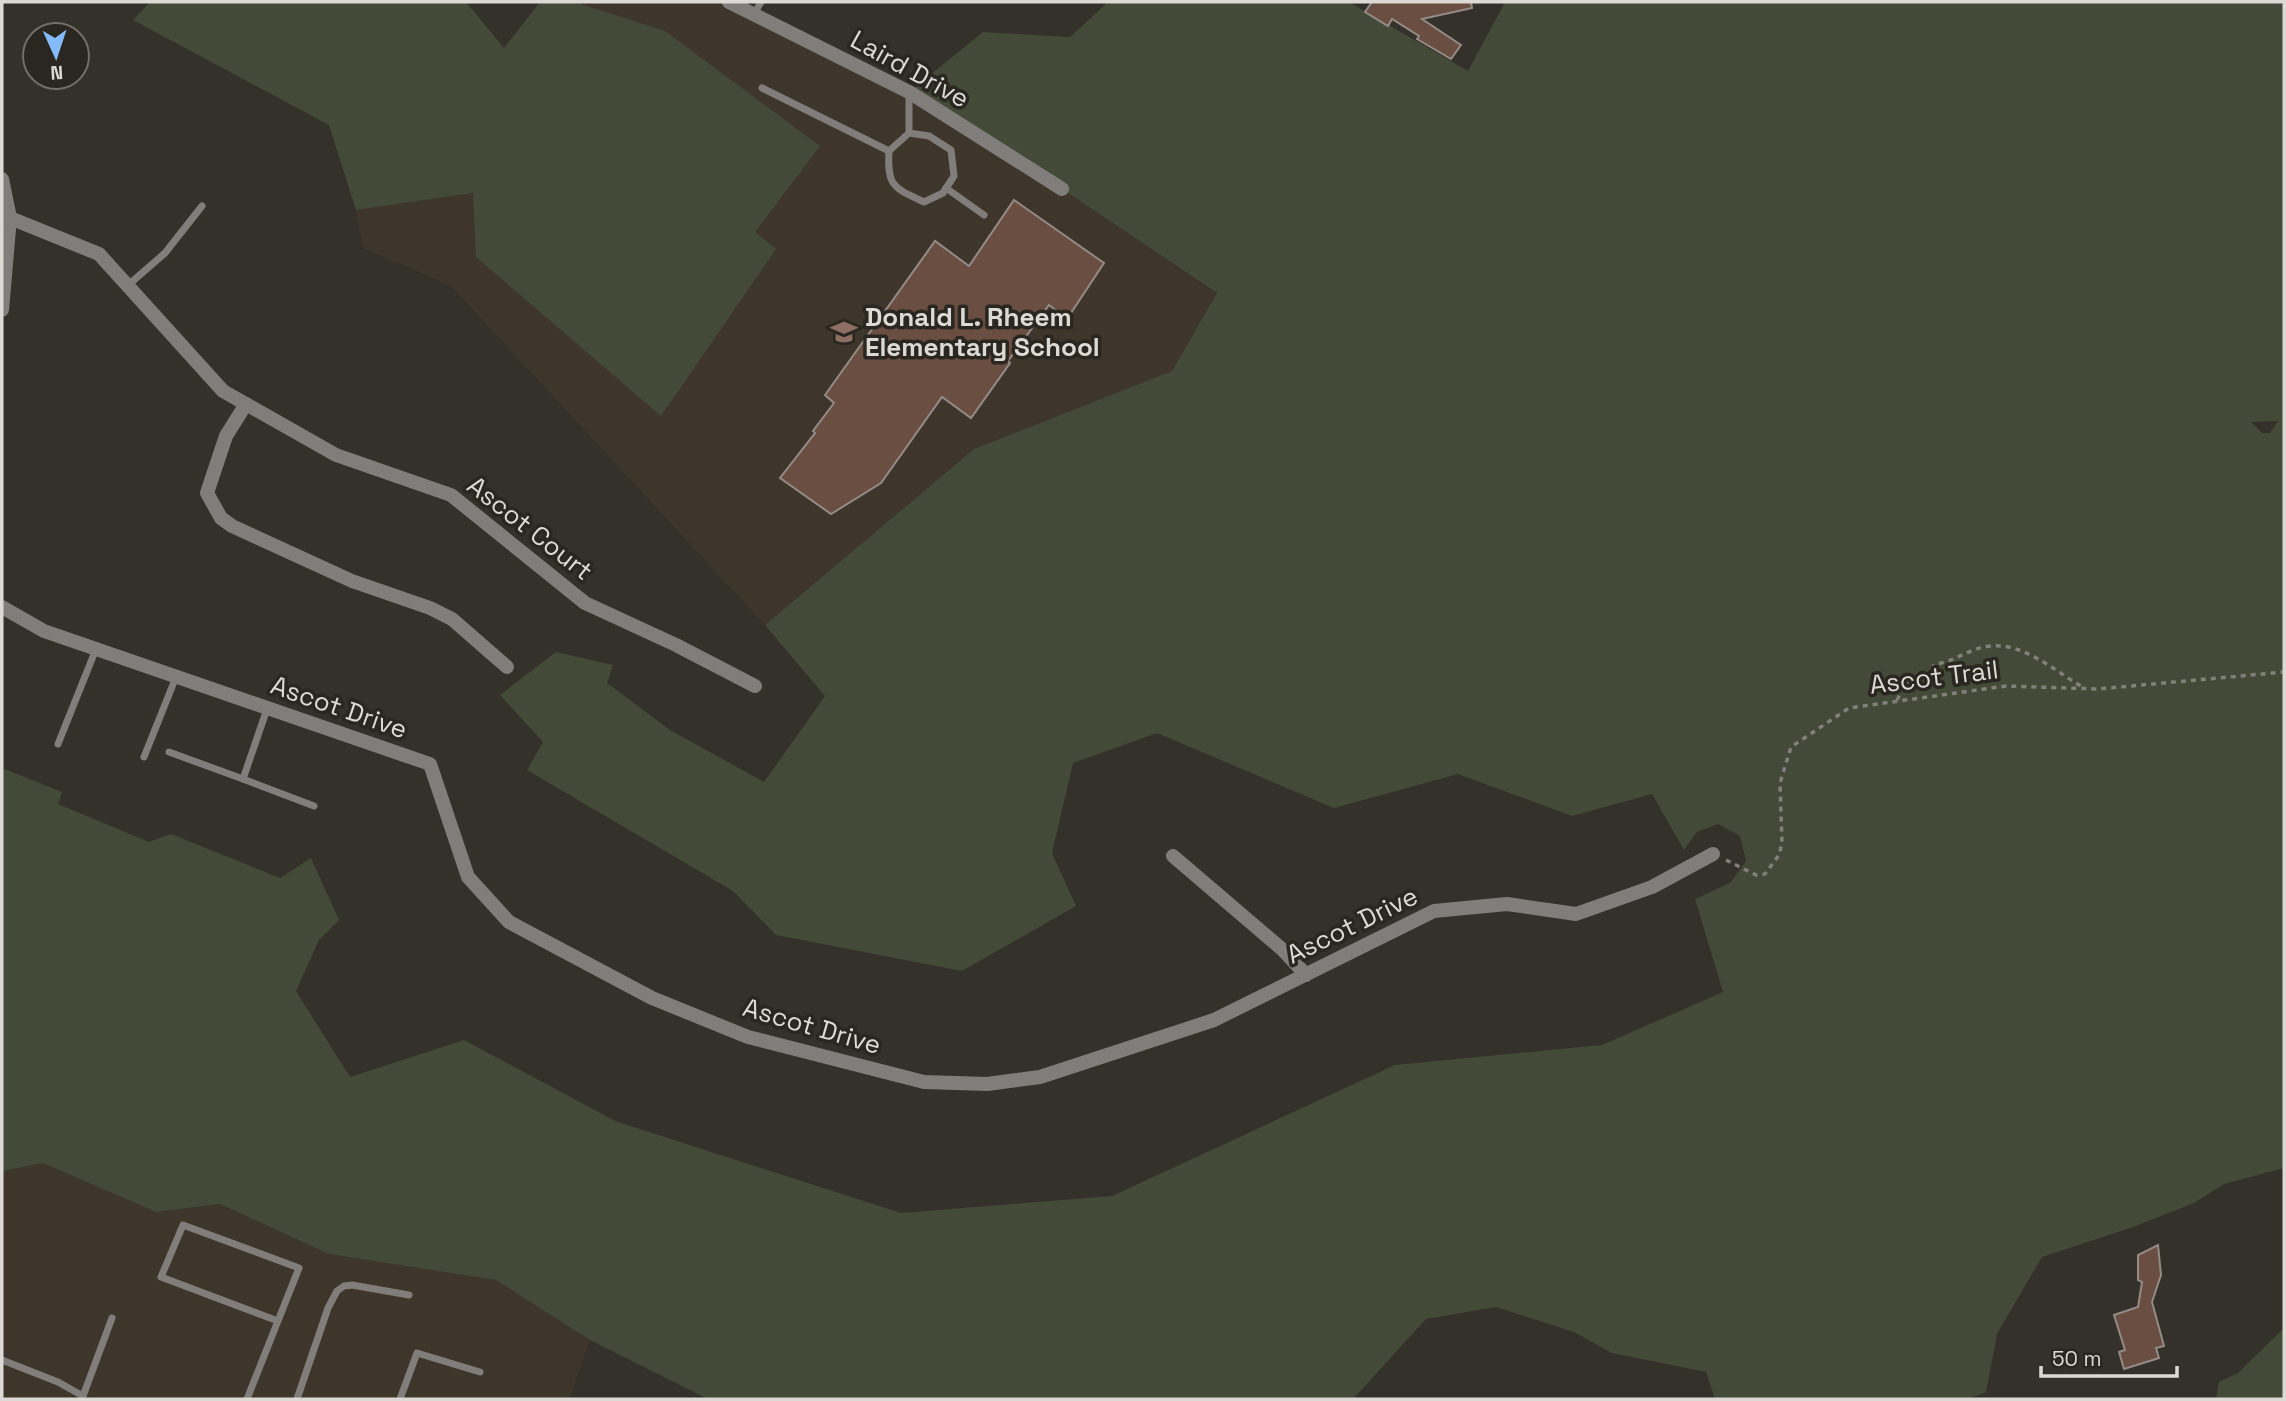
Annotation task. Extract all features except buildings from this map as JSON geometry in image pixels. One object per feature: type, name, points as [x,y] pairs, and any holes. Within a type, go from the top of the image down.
[{"type":"street","name":"Laird Drive","points":[[729,2],[757,8],[909,92],[1062,189]]},
{"type":"street","points":[[2,179],[10,218],[2,310]]},
{"type":"street","name":"Ascot Court","points":[[10,218],[99,254],[223,391],[336,455],[451,495],[584,603],[676,645],[755,686]]},
{"type":"street","points":[[246,404],[226,436],[207,493],[221,519],[352,581],[430,608],[452,619],[507,667]]},
{"type":"street","name":"Ascot Drive","points":[[2,607],[44,631],[430,764],[468,877],[509,922],[652,998],[748,1037],[924,1082],[987,1084],[1040,1077],[1214,1020],[1434,911],[1507,904],[1576,914],[1651,887],[1713,853]]},
{"type":"street","points":[[1172,856],[1283,950],[1306,975]]},
{"type":"lane","points":[[762,88],[889,151]]},
{"type":"lane","points":[[909,92],[909,133],[889,151],[888,172],[897,190],[925,202],[943,193],[954,176],[951,150],[929,136],[909,133]]},
{"type":"lane","points":[[946,188],[984,215]]},
{"type":"lane","points":[[127,286],[165,253],[202,206]]},
{"type":"lane","points":[[58,744],[96,649]]},
{"type":"lane","points":[[144,757],[176,677]]},
{"type":"lane","points":[[243,779],[267,709]]},
{"type":"lane","points":[[169,752],[314,806]]},
{"type":"lane","points":[[247,1399],[278,1321],[299,1268],[183,1225],[161,1277],[278,1321]]},
{"type":"lane","points":[[297,1399],[328,1308],[337,1291],[352,1285],[409,1295]]},
{"type":"lane","points":[[2,1360],[58,1382],[82,1397],[112,1318]]},
{"type":"lane","points":[[400,1399],[417,1353],[480,1373]]},
{"type":"path","points":[[1896,701],[1905,686],[1920,672],[1928,673],[1935,664],[1948,663],[1961,655],[1991,646],[2021,649],[2086,689]]},
{"type":"path","name":"Ascot Trail","points":[[1713,853],[1756,875],[1765,874],[1779,855],[1782,843],[1780,783],[1791,747],[1849,708],[2006,686],[2098,689],[2284,672]]},
{"type":"shaded area","name":"Donald L. Rheem Elementary School","points":[[585,2],[729,2],[909,92],[1062,189],[1217,294],[1172,371],[974,449],[765,625],[451,286],[363,248],[356,210],[473,193]]},
{"type":"shaded area","points":[[43,1163],[156,1212],[220,1204],[329,1254],[496,1280],[590,1340],[569,1399],[2,1399],[2,1171]]},
{"type":"green space","points":[[150,2],[466,2],[504,48],[540,2],[575,2],[665,31],[820,146],[755,232],[776,249],[661,416],[476,257],[473,193],[356,210],[329,125],[133,20]]},
{"type":"green space","points":[[1349,2],[1468,71],[1505,2],[2284,2],[2284,1168],[2224,1184],[2194,1203],[2133,1227],[2042,1257],[1997,1334],[1986,1392],[1967,1399],[1715,1399],[1706,1372],[1612,1353],[1574,1332],[1496,1307],[1426,1319],[1353,1399],[708,1399],[590,1340],[496,1280],[329,1254],[220,1204],[156,1212],[43,1163],[2,1171],[2,768],[62,792],[58,804],[149,842],[171,834],[280,878],[311,858],[339,920],[319,940],[296,991],[350,1077],[464,1040],[615,1121],[901,1213],[1112,1196],[1395,1065],[1602,1045],[1723,992],[1695,899],[1730,883],[1746,861],[1740,836],[1718,824],[1697,832],[1684,850],[1652,794],[1572,816],[1458,774],[1334,808],[1157,733],[1073,763],[1052,853],[1076,906],[962,971],[776,935],[733,891],[527,770],[543,742],[500,695],[556,652],[613,665],[607,683],[670,730],[764,782],[825,696],[765,625],[974,449],[1172,371],[1217,293],[1062,189],[909,92],[983,32],[1070,37],[1107,3]],"holes":[[[2278,421],[2270,433],[2262,433],[2251,422]]]},
{"type":"green space","points":[[2284,1328],[2284,1399],[2216,1399],[2219,1382],[2238,1373]]},
{"type":"place","name":"Donald L. Rheem Elementary School","points":[[844,332]]}]
